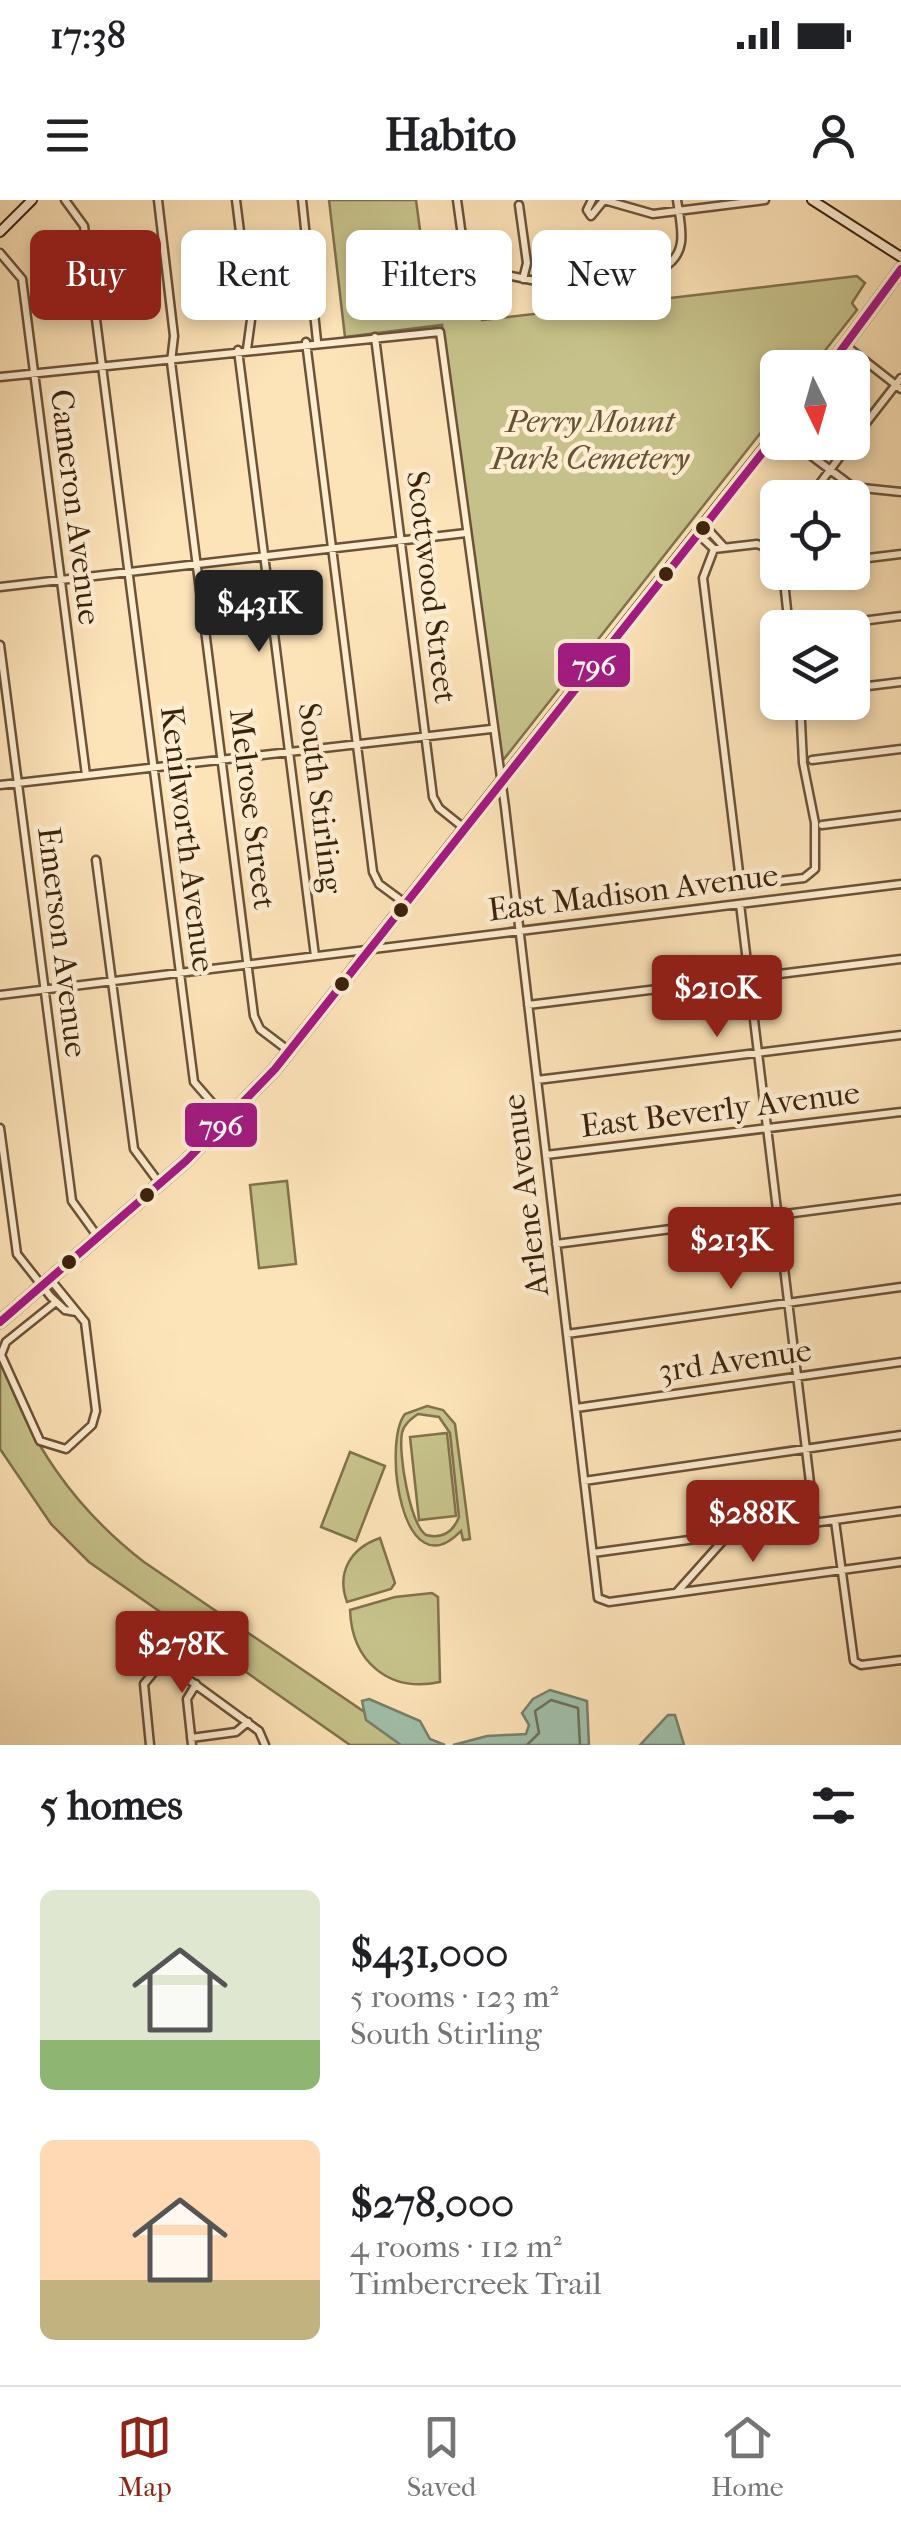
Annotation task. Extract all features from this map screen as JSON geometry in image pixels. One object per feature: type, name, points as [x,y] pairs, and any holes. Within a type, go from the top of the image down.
[{"type":"main road","points":[[0,232],[32,200]]},
{"type":"main road","points":[[812,200],[901,257]]},
{"type":"main road","points":[[842,350],[901,269]]},
{"type":"main road","points":[[0,1322],[228,1121],[290,1052],[760,455]]},
{"type":"street","name":"Kenilworth Avenue","points":[[65,200],[84,224],[195,1086],[228,1121]]},
{"type":"street","name":"Melrose Street","points":[[158,200],[196,564],[256,1022],[290,1052]]},
{"type":"street","name":"South Stirling","points":[[236,200],[251,320],[242,349],[264,556],[316,956]]},
{"type":"street","points":[[302,200],[319,341]]},
{"type":"street","points":[[457,200],[462,230]]},
{"type":"street","points":[[592,200],[587,210],[591,216],[604,200],[642,213],[765,200]]},
{"type":"street","points":[[512,276],[551,283],[661,269],[680,251],[677,200]]},
{"type":"street","points":[[519,204],[527,263],[523,279]]},
{"type":"street","name":"Cameron Avenue","points":[[0,253],[22,277],[86,775]]},
{"type":"street","name":"Arlene Avenue","points":[[374,337],[439,331],[491,729],[502,783],[600,1601],[676,1593]]},
{"type":"street","points":[[0,377],[374,337]]},
{"type":"street","name":"Scottwood Street","points":[[374,337],[434,802],[465,829]]},
{"type":"street","points":[[306,342],[375,877],[406,904]]},
{"type":"street","points":[[845,346],[899,384],[870,420]]},
{"type":"street","points":[[815,460],[859,489],[901,492]]},
{"type":"street","points":[[822,480],[838,460]]},
{"type":"street","points":[[701,530],[725,548]]},
{"type":"street","points":[[701,530],[714,549]]},
{"type":"street","points":[[0,587],[466,534]]},
{"type":"street","points":[[714,549],[760,545]]},
{"type":"street","points":[[714,549],[704,567],[703,586],[738,872],[754,884],[809,877],[816,866],[816,824],[800,720]]},
{"type":"street","points":[[870,558],[901,554]]},
{"type":"street","points":[[870,620],[901,616]]},
{"type":"street","name":"Emerson Avenue","points":[[0,645],[72,1204],[98,1238]]},
{"type":"street","points":[[870,686],[901,682]]},
{"type":"street","points":[[0,785],[491,729]]},
{"type":"street","points":[[812,760],[901,749]]},
{"type":"street","points":[[822,825],[901,815]]},
{"type":"street","points":[[96,860],[134,1149],[160,1184]]},
{"type":"street","points":[[774,884],[776,900]]},
{"type":"street","name":"East Madison Avenue","points":[[0,994],[901,884]]},
{"type":"street","points":[[740,904],[815,1524]]},
{"type":"street","points":[[528,1005],[901,959]]},
{"type":"street","points":[[537,1080],[901,1035]]},
{"type":"street","name":"East Beverly Avenue","points":[[546,1155],[901,1112]]},
{"type":"street","points":[[0,1128],[16,1249],[86,1324],[96,1412],[93,1424],[66,1448],[40,1441],[1,1355],[6,1342],[56,1302]]},
{"type":"street","points":[[556,1244],[901,1199]]},
{"type":"street","points":[[46,1282],[56,1302],[65,1310],[77,1312]]},
{"type":"street","points":[[567,1334],[901,1287]]},
{"type":"street","name":"3rd Avenue","points":[[576,1408],[901,1362]]},
{"type":"street","points":[[584,1481],[901,1435]]},
{"type":"street","points":[[593,1553],[901,1512]]},
{"type":"street","points":[[834,1521],[857,1664],[901,1660]]},
{"type":"street","points":[[676,1593],[728,1536]]},
{"type":"street","points":[[702,1537],[710,1553]]},
{"type":"street","points":[[676,1593],[901,1562]]},
{"type":"street","points":[[695,1574],[694,1583],[703,1590]]},
{"type":"street","points":[[150,1745],[144,1689],[147,1676],[164,1661],[248,1722],[262,1734],[265,1745]]},
{"type":"street","points":[[196,1684],[187,1699],[192,1741],[236,1732],[248,1722]]},
{"type":"green space","name":"Perry Mount Park Cemetery","points":[[329,200],[416,200],[420,230],[346,230],[346,320],[512,320],[512,316],[532,314],[532,320],[671,320],[671,298],[857,276],[865,283],[852,303],[857,310],[825,350],[760,350],[760,434],[504,759],[498,760],[442,325],[345,337]]},
{"type":"green space","points":[[287,1181],[296,1264],[259,1268],[250,1185]]},
{"type":"green space","points":[[0,1357],[39,1445],[75,1496],[119,1541],[144,1562],[413,1745],[350,1745],[89,1562],[51,1524],[0,1449]]},
{"type":"green space","points":[[427,1406],[443,1410],[455,1424],[470,1539],[463,1540],[461,1531],[441,1545],[424,1543],[411,1528],[397,1480],[398,1430],[405,1414]],"holes":[[[418,1414],[439,1417],[450,1433],[459,1517],[446,1533],[432,1536],[420,1528],[410,1503],[401,1443],[404,1427]]]},
{"type":"green space","points":[[447,1433],[456,1516],[419,1520],[410,1437]]},
{"type":"green space","points":[[350,1452],[385,1466],[356,1541],[321,1527]]},
{"type":"green space","points":[[380,1538],[395,1583],[391,1589],[347,1602],[343,1581],[348,1562],[361,1548]]},
{"type":"green space","points":[[432,1593],[438,1597],[440,1682],[405,1683],[390,1678],[366,1659],[352,1628],[350,1610],[395,1597]]},
{"type":"water","points":[[550,1690],[587,1701],[589,1745],[453,1745],[487,1736],[526,1734],[529,1725],[522,1713],[533,1699]]},
{"type":"water","points":[[369,1699],[420,1721],[430,1739],[445,1745],[401,1745],[366,1720],[362,1701]]},
{"type":"water","points":[[668,1715],[675,1715],[684,1745],[640,1745]]},
{"type":"transit line","name":"796","points":[[841,350],[901,269]]},
{"type":"transit line","name":"796","points":[[0,1322],[186,1161],[275,1069],[760,456]]}]
